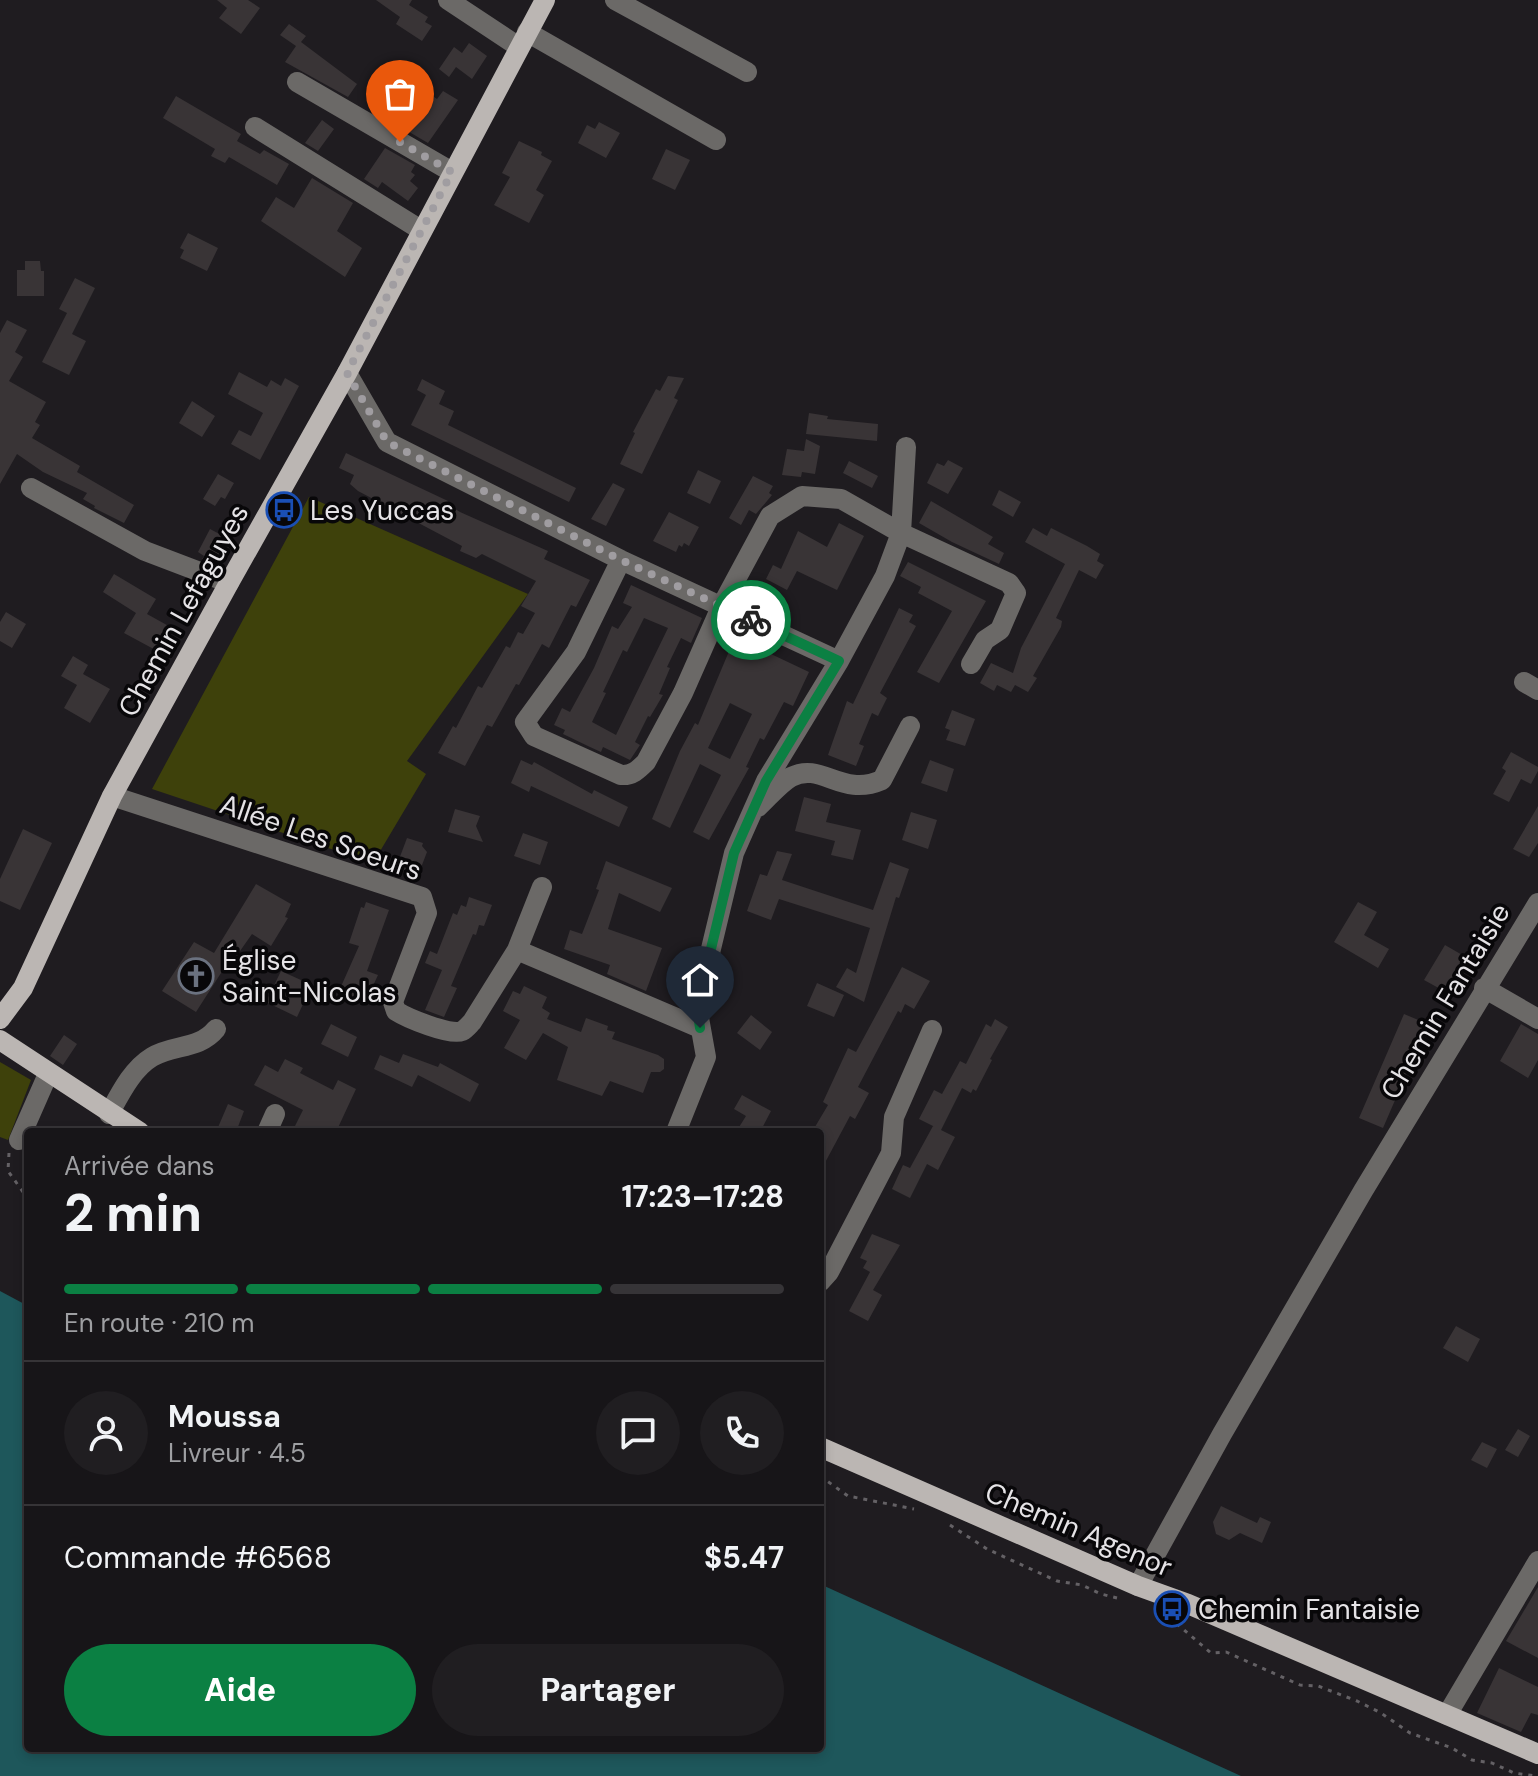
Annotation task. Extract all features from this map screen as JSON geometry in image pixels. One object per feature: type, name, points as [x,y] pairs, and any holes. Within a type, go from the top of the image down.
[{"type":"main road","name":"Chemin Lefaguyes","points":[[0,1019],[23,988],[112,796],[347,373],[545,0]]},
{"type":"main road","points":[[0,1040],[133,1128]]},
{"type":"main road","name":"Chemin Agenor","points":[[824,1449],[1132,1593],[1188,1604],[1538,1754]]},
{"type":"street","points":[[448,0],[716,140]]},
{"type":"street","points":[[615,0],[747,72]]},
{"type":"street","points":[[297,82],[452,172]]},
{"type":"street","points":[[255,127],[421,230]]},
{"type":"street","points":[[347,373],[387,442],[621,560],[839,661]]},
{"type":"street","points":[[678,1128],[706,1057],[697,1007],[734,853],[766,781],[839,661],[885,576],[901,533],[906,447]]},
{"type":"street","points":[[31,488],[145,551],[229,583]]},
{"type":"street","points":[[621,560],[576,652],[525,722],[534,736],[621,775],[628,776],[638,771],[646,762],[683,693],[721,607],[770,516],[802,496],[841,499],[901,533],[1009,583],[1015,599],[1000,630],[985,640],[971,664]]},
{"type":"street","points":[[752,812],[790,778],[804,773],[816,773],[847,785],[871,785],[882,780],[910,726]]},
{"type":"street","name":"Allée Les Soeurs","points":[[112,796],[422,897],[427,913],[393,1002],[396,1011],[407,1018],[453,1032],[462,1031],[472,1022],[517,950],[542,887]]},
{"type":"street","name":"Chemin Fantaisie","points":[[1132,1593],[1363,1191],[1538,903]]},
{"type":"street","points":[[517,950],[700,1028]]},
{"type":"street","points":[[1484,988],[1538,1019]]},
{"type":"street","points":[[109,1114],[125,1086],[150,1058],[198,1044],[216,1029]]},
{"type":"street","points":[[824,1278],[891,1153],[894,1117],[932,1030]]},
{"type":"street","points":[[24,1128],[48,1074]]},
{"type":"street","points":[[19,1140],[24,1129]]},
{"type":"street","points":[[1447,1715],[1538,1561]]},
{"type":"path","points":[[19,1140],[9,1154],[8,1171],[24,1193]]},
{"type":"path","points":[[824,1479],[848,1496],[923,1513]]},
{"type":"path","points":[[945,1522],[987,1549],[1057,1581],[1082,1585],[1101,1594],[1132,1593]]},
{"type":"path","points":[[1168,1616],[1211,1653],[1226,1652],[1300,1685],[1318,1686],[1357,1701],[1410,1733],[1452,1748],[1472,1760],[1535,1776]]},
{"type":"shaded area","points":[[309,497],[528,594],[407,761],[426,774],[373,863],[152,789]]},
{"type":"shaded area","points":[[0,1062],[31,1080],[8,1140],[0,1137]]},
{"type":"water","points":[[0,1291],[24,1304],[24,1752],[824,1752],[824,1586],[1241,1776],[0,1776]]},
{"type":"building","points":[[217,0],[248,0],[260,8],[241,34],[219,18],[227,8]]},
{"type":"building","points":[[376,0],[412,0],[409,5],[428,17],[425,22],[432,26],[422,41],[396,24],[400,17]]},
{"type":"building","points":[[289,24],[306,36],[301,42],[357,84],[348,97],[285,62],[296,46],[280,35]]},
{"type":"building","points":[[469,43],[487,56],[472,79],[456,67],[449,77],[439,69],[454,47],[462,53]]},
{"type":"building","points":[[415,84],[437,99],[443,91],[458,100],[428,143],[382,116],[384,111],[376,106],[382,96],[400,105]]},
{"type":"building","points":[[176,96],[241,134],[237,141],[260,154],[264,150],[289,164],[277,185],[229,157],[225,163],[211,156],[215,149],[163,118]]},
{"type":"building","points":[[322,120],[334,129],[318,151],[305,143]]},
{"type":"building","points":[[599,122],[620,133],[606,158],[578,143],[587,125],[595,129]]},
{"type":"building","points":[[519,141],[542,152],[541,155],[552,161],[536,190],[544,195],[529,223],[494,205],[510,177],[502,173]]},
{"type":"building","points":[[385,148],[415,165],[411,172],[415,175],[410,181],[418,188],[408,201],[382,182],[378,188],[364,179]]},
{"type":"building","points":[[666,149],[690,160],[675,190],[652,179]]},
{"type":"building","points":[[312,178],[353,203],[337,231],[362,248],[345,277],[261,221],[276,197],[294,208]]},
{"type":"building","points":[[188,233],[218,248],[207,271],[180,258],[184,250],[180,248]]},
{"type":"building","points":[[25,261],[40,261],[41,271],[44,271],[44,296],[17,296],[17,270],[25,270]]},
{"type":"building","points":[[75,278],[95,288],[72,334],[86,341],[69,375],[42,362],[67,313],[59,309]]},
{"type":"building","points":[[7,320],[27,330],[15,352],[23,357],[9,381],[46,402],[35,422],[40,425],[32,438],[80,466],[77,472],[134,505],[124,523],[94,508],[83,499],[87,493],[43,472],[17,454],[0,484],[0,333]]},
{"type":"building","points":[[239,372],[267,387],[271,380],[281,386],[285,378],[299,386],[260,460],[231,444],[239,430],[251,436],[263,413],[228,394]]},
{"type":"building","points":[[668,376],[684,378],[674,398],[678,400],[642,474],[620,464],[656,389],[660,391]]},
{"type":"building","points":[[422,379],[445,391],[439,404],[454,411],[448,425],[576,488],[569,502],[411,425],[426,395],[417,390]]},
{"type":"building","points":[[192,401],[215,416],[202,437],[179,423]]},
{"type":"building","points":[[809,413],[828,416],[827,419],[878,424],[877,441],[806,434]]},
{"type":"building","points":[[806,439],[820,446],[815,474],[802,472],[801,477],[782,475],[787,449],[804,451]]},
{"type":"building","points":[[346,453],[448,501],[447,504],[460,512],[548,551],[544,559],[590,580],[576,607],[571,605],[549,648],[542,644],[492,727],[487,725],[465,766],[438,753],[453,726],[456,728],[478,686],[482,688],[506,646],[510,648],[518,632],[523,634],[535,613],[521,606],[536,581],[482,554],[476,558],[460,551],[462,546],[358,491],[350,484],[354,475],[339,468]]},
{"type":"building","points":[[948,460],[963,468],[948,494],[927,483],[937,463],[944,466]]},
{"type":"building","points":[[849,461],[878,476],[872,488],[843,473]]},
{"type":"building","points":[[698,470],[721,481],[710,504],[687,493]]},
{"type":"building","points":[[218,474],[234,483],[225,499],[221,497],[215,506],[203,499]]},
{"type":"building","points":[[753,476],[773,486],[769,493],[772,495],[756,514],[749,510],[741,525],[729,518]]},
{"type":"building","points":[[613,483],[625,489],[606,526],[591,519]]},
{"type":"building","points":[[999,490],[1021,502],[1013,517],[992,505]]},
{"type":"building","points":[[931,501],[993,537],[988,544],[1004,553],[999,564],[919,523]]},
{"type":"building","points":[[669,512],[699,527],[689,546],[684,543],[682,547],[679,545],[676,552],[653,541]]},
{"type":"building","points":[[839,523],[864,536],[837,590],[797,571],[787,590],[766,579],[773,565],[781,569],[798,531],[827,547]]},
{"type":"building","points":[[1033,528],[1047,536],[1051,528],[1087,546],[1100,554],[1097,561],[1104,565],[1096,579],[1079,570],[1056,618],[1062,621],[1061,627],[1033,676],[1037,678],[1028,692],[1015,685],[1011,692],[997,685],[994,691],[980,683],[991,663],[1013,673],[1021,648],[1065,564],[1025,542]]},
{"type":"building","points":[[210,529],[229,539],[216,564],[202,559],[204,556],[198,552]]},
{"type":"building","points":[[908,562],[986,601],[939,683],[917,672],[952,611],[918,593],[921,587],[900,576]]},
{"type":"building","points":[[114,574],[156,599],[147,614],[174,629],[161,653],[124,633],[136,613],[103,592]]},
{"type":"building","points":[[631,585],[702,618],[691,643],[681,638],[667,667],[670,668],[659,694],[663,695],[648,716],[635,742],[640,745],[630,760],[603,747],[601,752],[590,747],[563,734],[565,730],[554,725],[562,708],[570,712],[612,626],[618,629],[632,607],[623,603]],"holes":[[[644,618],[668,628],[616,735],[592,722],[623,650],[627,652]]]},
{"type":"building","points":[[899,608],[913,615],[909,622],[916,626],[880,693],[887,698],[878,716],[872,713],[859,744],[864,746],[856,766],[828,755],[847,701],[853,704]]},
{"type":"building","points":[[6,612],[26,624],[12,648],[0,641],[0,622]]},
{"type":"building","points":[[735,637],[809,672],[793,706],[784,702],[764,740],[760,738],[746,767],[749,768],[709,840],[693,832],[721,775],[700,764],[670,828],[652,819],[680,751],[695,723],[698,725]],"holes":[[[730,703],[752,714],[730,759],[708,748]]]},
{"type":"building","points":[[73,656],[88,665],[83,674],[110,689],[90,723],[64,708],[77,685],[61,676]]},
{"type":"building","points":[[952,710],[975,719],[965,746],[946,740],[950,730],[945,728]]},
{"type":"building","points":[[1511,752],[1538,767],[1538,771],[1531,784],[1521,779],[1509,802],[1493,794],[1506,771],[1502,768]]},
{"type":"building","points":[[521,760],[532,765],[534,762],[592,794],[594,790],[628,807],[619,827],[531,786],[529,792],[511,783]]},
{"type":"building","points":[[930,760],[954,769],[947,792],[921,783]]},
{"type":"building","points":[[804,797],[831,804],[826,822],[861,830],[853,860],[831,855],[835,841],[795,831]]},
{"type":"building","points":[[1538,806],[1538,843],[1529,857],[1513,849]]},
{"type":"building","points":[[455,809],[480,816],[476,826],[483,842],[448,832]]},
{"type":"building","points":[[911,812],[937,820],[928,849],[902,840]]},
{"type":"building","points":[[23,829],[52,843],[20,910],[0,901],[0,879]]},
{"type":"building","points":[[523,833],[548,842],[540,865],[514,856]]},
{"type":"building","points":[[407,838],[423,843],[427,852],[417,878],[395,870]]},
{"type":"building","points":[[777,851],[792,854],[782,880],[873,910],[890,862],[909,869],[899,898],[896,897],[864,1002],[836,987],[847,968],[856,973],[870,928],[779,899],[771,920],[747,911],[760,874],[767,876]]},
{"type":"building","points":[[606,861],[672,888],[660,912],[619,893],[608,929],[662,948],[646,991],[607,974],[610,965],[564,949],[570,930],[582,934],[599,890],[596,889]]},
{"type":"building","name":"Église Saint-Nicolas","points":[[256,884],[291,904],[285,917],[288,918],[271,946],[252,934],[233,961],[230,959],[196,1012],[162,991],[194,942],[214,953]]},
{"type":"building","points":[[469,897],[492,905],[484,926],[479,925],[476,935],[473,934],[451,986],[457,988],[444,1017],[425,1010],[442,970],[425,963],[430,951],[437,954],[453,913],[457,915],[461,905],[466,907]]},
{"type":"building","points":[[366,902],[389,910],[367,971],[378,975],[365,1003],[339,991],[359,946],[349,943],[361,907],[364,908]]},
{"type":"building","points":[[1358,902],[1377,912],[1364,935],[1389,949],[1378,968],[1334,942]]},
{"type":"building","points":[[1445,945],[1464,956],[1453,983],[1450,981],[1444,991],[1424,980]]},
{"type":"building","points":[[902,967],[930,981],[914,1009],[905,1004],[901,1013],[898,1011],[858,1087],[869,1093],[855,1119],[850,1116],[824,1165],[824,1128],[814,1128],[828,1105],[823,1102],[848,1048],[856,1052]]},
{"type":"building","points":[[281,971],[312,985],[297,1017],[266,1002]]},
{"type":"building","points":[[817,983],[844,995],[834,1017],[807,1006]]},
{"type":"building","points":[[524,986],[547,997],[542,1008],[550,1013],[547,1019],[581,1032],[586,1018],[608,1026],[607,1030],[615,1032],[612,1039],[664,1059],[664,1069],[651,1072],[643,1093],[610,1081],[602,1096],[557,1080],[568,1047],[543,1033],[526,1060],[504,1048],[520,1020],[503,1011],[513,991],[520,994]]},
{"type":"building","points":[[1404,1014],[1428,1024],[1383,1128],[1359,1118]]},
{"type":"building","points":[[751,1015],[772,1032],[760,1050],[737,1033]]},
{"type":"building","points":[[995,1019],[1008,1027],[976,1091],[973,1089],[971,1093],[962,1088],[941,1130],[919,1119],[934,1090],[942,1094],[960,1061],[966,1064],[986,1024],[991,1027]]},
{"type":"building","points":[[331,1024],[357,1037],[348,1057],[321,1044]]},
{"type":"building","points":[[1521,1024],[1538,1034],[1538,1060],[1528,1078],[1500,1061]]},
{"type":"building","points":[[64,1035],[77,1044],[63,1065],[50,1056]]},
{"type":"building","points":[[403,1054],[438,1067],[440,1063],[479,1084],[470,1102],[418,1075],[412,1087],[374,1069],[380,1055],[399,1063]]},
{"type":"building","points":[[285,1059],[303,1068],[300,1073],[333,1090],[338,1080],[356,1089],[338,1128],[294,1128],[303,1110],[254,1085],[265,1065],[278,1072]]},
{"type":"building","points":[[742,1095],[771,1111],[762,1128],[738,1128],[746,1116],[734,1109]]},
{"type":"building","points":[[228,1104],[244,1111],[238,1128],[218,1128]]},
{"type":"building","points":[[933,1126],[955,1137],[938,1170],[927,1164],[910,1198],[892,1189],[903,1165],[910,1168]]},
{"type":"building","points":[[872,1234],[900,1245],[873,1290],[882,1295],[868,1321],[849,1311],[870,1272],[863,1268],[867,1261],[860,1258]]},
{"type":"building","points":[[1456,1326],[1480,1339],[1468,1362],[1443,1348]]},
{"type":"building","points":[[1518,1429],[1530,1436],[1518,1457],[1505,1450]]},
{"type":"building","points":[[1482,1442],[1497,1449],[1487,1468],[1471,1460]]},
{"type":"building","points":[[1221,1506],[1257,1523],[1260,1517],[1271,1522],[1262,1543],[1240,1533],[1229,1540],[1216,1534],[1213,1522]]},
{"type":"building","points":[[1538,1587],[1538,1658],[1506,1641]]},
{"type":"building","points":[[1499,1668],[1538,1687],[1538,1715],[1531,1713],[1521,1732],[1477,1713]]},
{"type":"way so far","points":[[400,142],[452,172],[347,373],[387,442],[621,560],[751,620]]},
{"type":"place","name":"Les Yuccas","points":[[284,510]]},
{"type":"place","name":"Église Saint-Nicolas","points":[[196,976]]},
{"type":"place","name":"Chemin Fantaisie","points":[[1172,1609]]},
{"type":"route","points":[[700,1028],[697,1007],[734,853],[766,781],[839,661],[751,620]]}]
